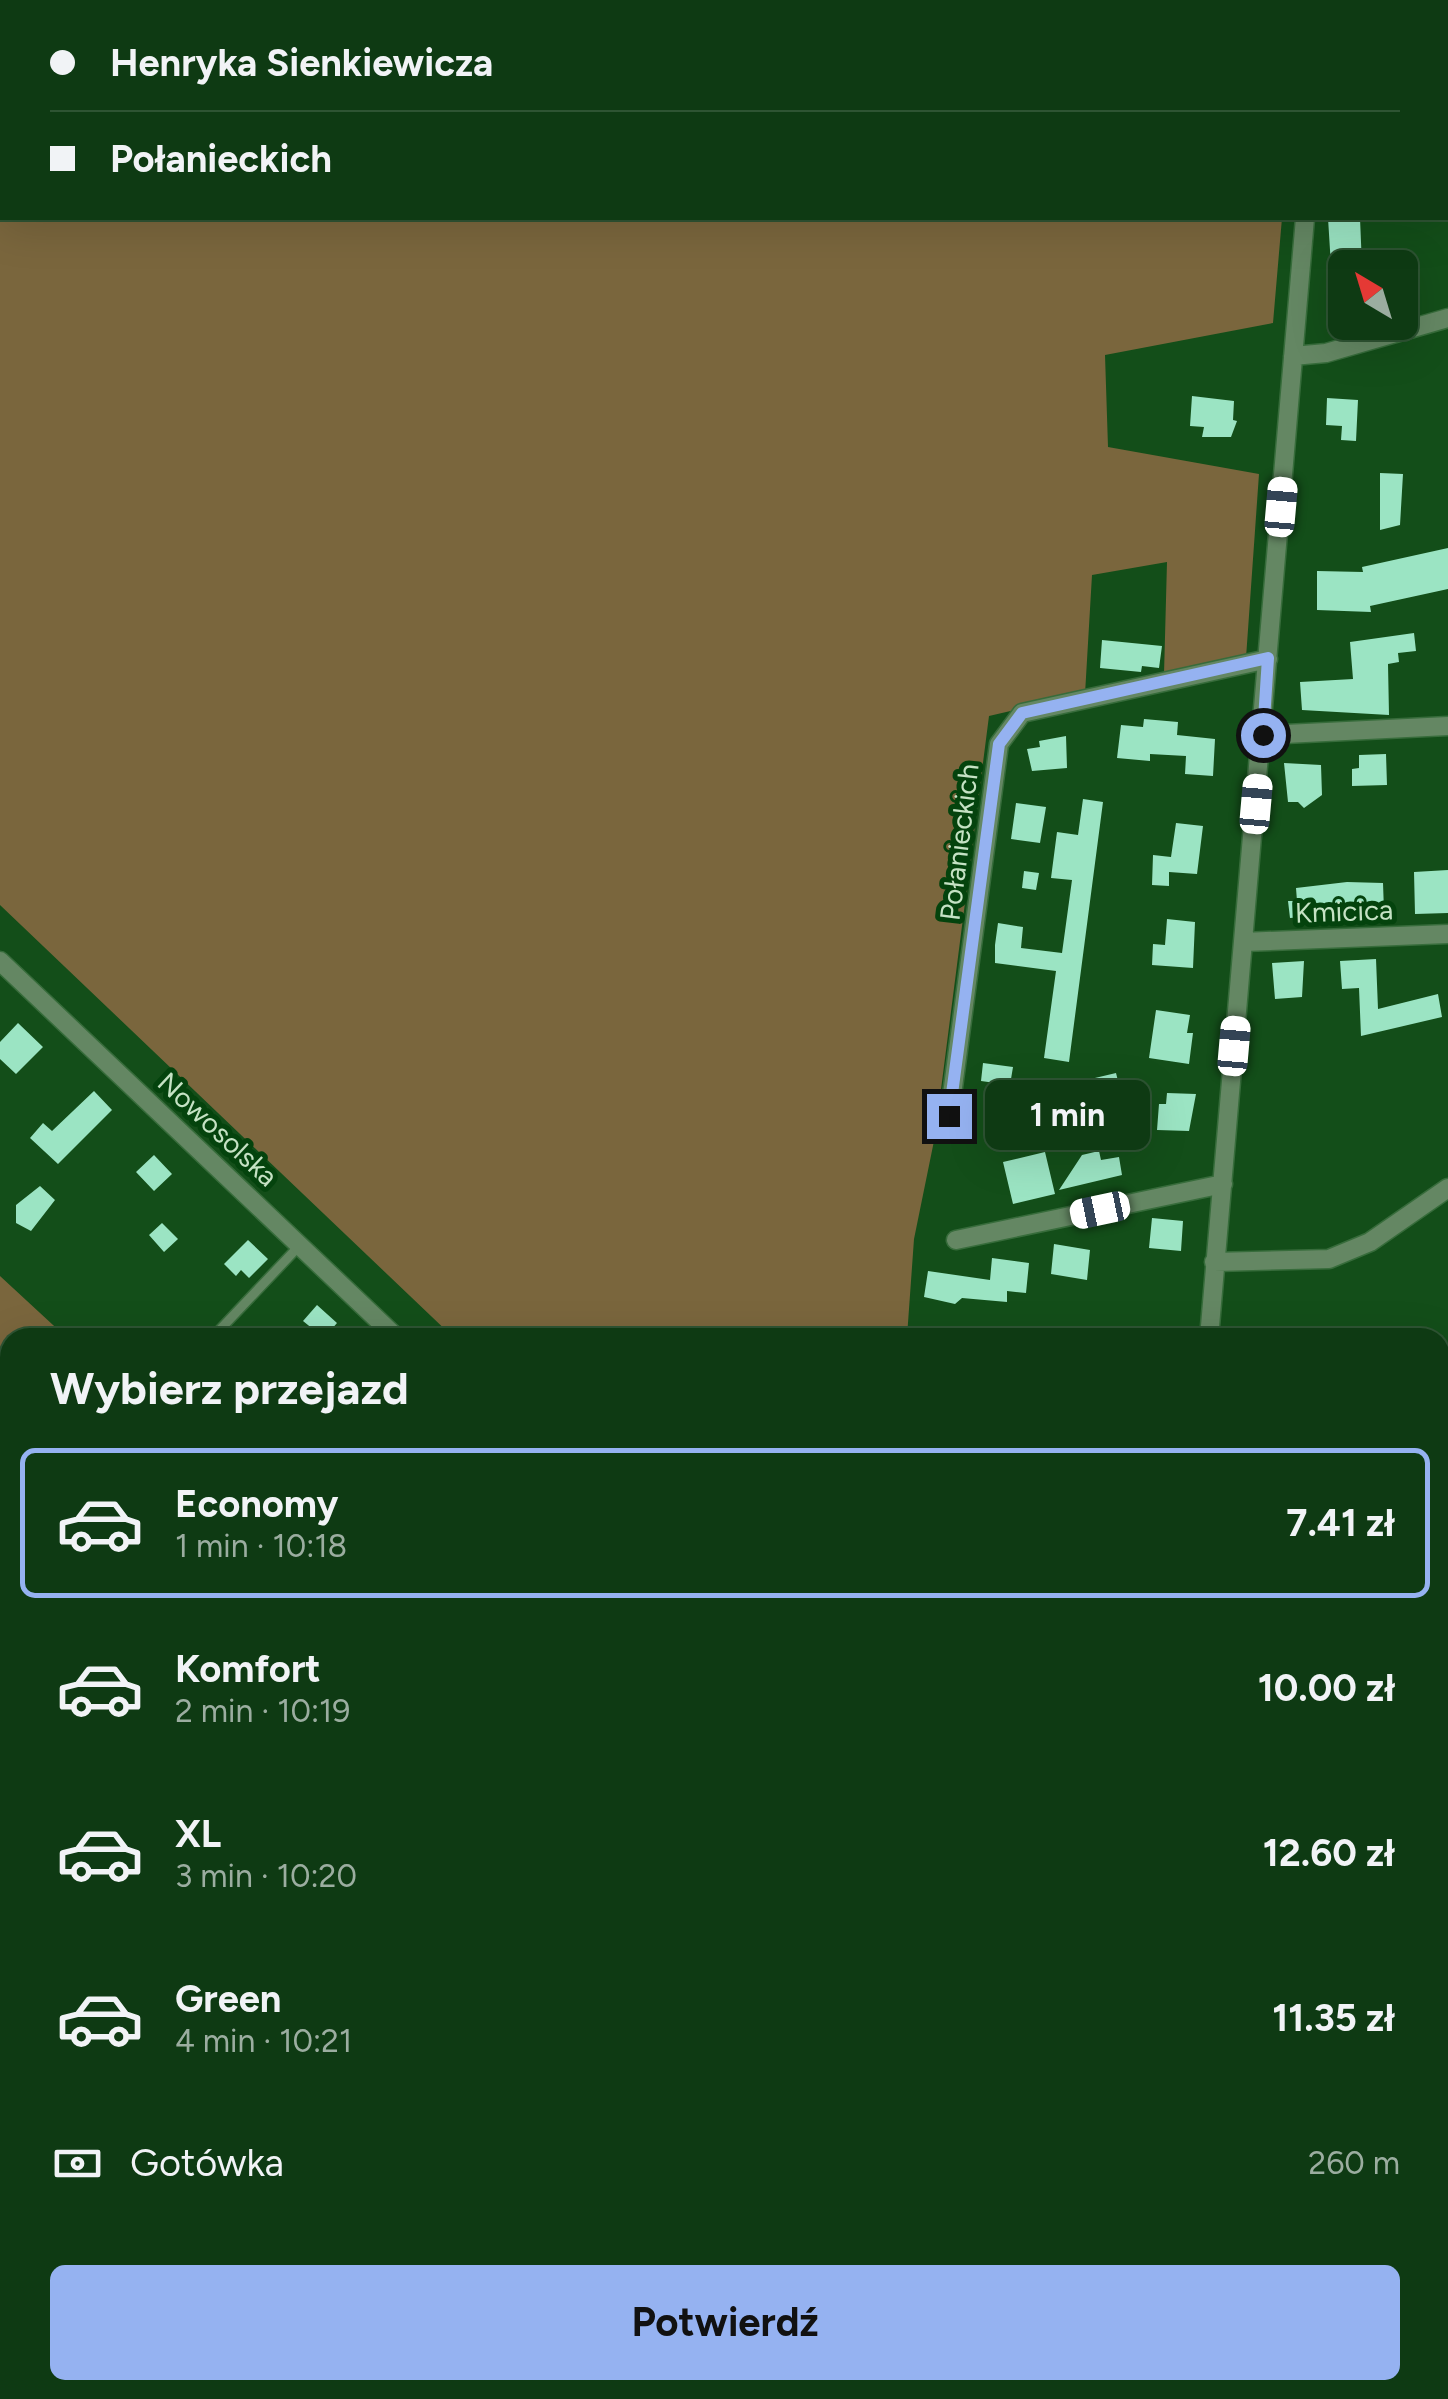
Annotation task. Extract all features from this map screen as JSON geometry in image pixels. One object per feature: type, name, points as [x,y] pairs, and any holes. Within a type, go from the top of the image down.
[{"type":"street","points":[[1209,1328],[1263,735],[1304,220]]},
{"type":"street","points":[[1294,356],[1326,353],[1448,318]]},
{"type":"street","name":"Połanieckich","points":[[949,1116],[999,744],[1022,713],[1268,658]]},
{"type":"street","points":[[1263,735],[1448,726]]},
{"type":"street","name":"Kmicica","points":[[1243,942],[1448,934]]},
{"type":"street","name":"Nowosolska","points":[[0,961],[387,1328]]},
{"type":"street","points":[[956,1240],[1223,1184]]},
{"type":"street","points":[[1214,1262],[1329,1259],[1370,1242],[1448,1188]]},
{"type":"lane","points":[[221,1328],[300,1245]]},
{"type":"shaded area","points":[[0,220],[1282,220],[1273,323],[1105,355],[1108,447],[1259,474],[1246,658],[1164,674],[1167,562],[1092,575],[1085,694],[989,716],[935,1136],[914,1239],[908,1328],[444,1328],[0,905]]},
{"type":"shaded area","points":[[0,1276],[56,1328],[0,1328]]},
{"type":"building","points":[[1328,220],[1360,220],[1361,250],[1330,250]]},
{"type":"building","points":[[1192,396],[1234,401],[1233,420],[1237,421],[1231,437],[1202,437],[1204,427],[1190,426]]},
{"type":"building","points":[[1327,398],[1358,400],[1356,441],[1341,440],[1342,426],[1326,425]]},
{"type":"building","points":[[1380,473],[1403,474],[1400,525],[1380,530]]},
{"type":"building","points":[[1448,548],[1448,589],[1370,606],[1371,612],[1317,610],[1317,571],[1363,572],[1362,567]]},
{"type":"building","points":[[1414,633],[1416,651],[1398,653],[1399,662],[1388,664],[1389,715],[1302,710],[1300,682],[1353,679],[1350,642]]},
{"type":"building","points":[[1102,640],[1162,646],[1159,668],[1142,666],[1141,672],[1100,668]]},
{"type":"building","points":[[1144,719],[1178,722],[1177,735],[1215,739],[1213,776],[1185,774],[1186,756],[1150,754],[1150,761],[1117,758],[1121,725],[1143,727]]},
{"type":"building","points":[[1066,736],[1067,768],[1032,771],[1027,749],[1040,747],[1039,741]]},
{"type":"building","points":[[1386,754],[1387,785],[1352,786],[1352,769],[1359,768],[1359,755]]},
{"type":"building","points":[[1284,763],[1321,765],[1322,795],[1304,808],[1298,802],[1288,802]]},
{"type":"building","points":[[1083,799],[1103,802],[1069,1062],[1044,1058],[1056,971],[995,963],[995,945],[998,923],[1023,927],[1021,948],[1062,953],[1072,880],[1051,878],[1057,832],[1078,835]]},
{"type":"building","points":[[1016,803],[1046,807],[1040,843],[1011,839]]},
{"type":"building","points":[[1176,823],[1203,826],[1197,874],[1169,872],[1169,886],[1152,885],[1153,855],[1171,857]]},
{"type":"building","points":[[1448,870],[1448,913],[1415,914],[1414,872]]},
{"type":"building","points":[[1024,871],[1039,873],[1036,890],[1022,888]]},
{"type":"building","points":[[1347,882],[1383,883],[1384,911],[1290,918],[1288,901],[1297,901],[1296,888]]},
{"type":"building","points":[[1167,919],[1195,922],[1193,968],[1152,965],[1153,944],[1165,945]]},
{"type":"building","points":[[1376,959],[1378,1009],[1438,994],[1442,1017],[1361,1036],[1359,988],[1342,989],[1340,961]]},
{"type":"building","points":[[1304,961],[1302,997],[1275,999],[1272,963]]},
{"type":"building","points":[[1156,1010],[1190,1015],[1187,1033],[1193,1033],[1189,1064],[1149,1058]]},
{"type":"building","points":[[18,1023],[43,1047],[16,1074],[0,1059],[0,1042]]},
{"type":"building","points":[[983,1063],[1013,1067],[1010,1085],[981,1081]]},
{"type":"building","points":[[1116,1073],[1121,1093],[1082,1102],[1078,1082]]},
{"type":"building","points":[[94,1091],[112,1110],[58,1164],[30,1138],[43,1123],[52,1131]]},
{"type":"building","points":[[1167,1093],[1196,1094],[1189,1131],[1157,1130],[1159,1104],[1166,1104]]},
{"type":"building","points":[[1099,1151],[1101,1160],[1119,1157],[1122,1175],[1059,1190],[1082,1155]]},
{"type":"building","points":[[1045,1152],[1055,1194],[1013,1204],[1003,1162]]},
{"type":"building","points":[[154,1155],[172,1174],[154,1191],[136,1172]]},
{"type":"building","points":[[40,1186],[55,1200],[31,1231],[16,1223],[16,1205]]},
{"type":"building","points":[[1152,1218],[1183,1221],[1181,1251],[1149,1248]]},
{"type":"building","points":[[162,1223],[178,1239],[164,1252],[149,1235]]},
{"type":"building","points":[[248,1240],[268,1259],[249,1278],[241,1270],[236,1276],[224,1264]]},
{"type":"building","points":[[1054,1244],[1090,1250],[1087,1280],[1051,1274]]},
{"type":"building","points":[[992,1258],[1029,1263],[1026,1293],[1007,1291],[1007,1302],[962,1298],[955,1304],[924,1297],[928,1271],[990,1280]]},
{"type":"building","points":[[317,1305],[337,1323],[333,1328],[312,1328],[303,1321]]},
{"type":"route","points":[[949,1116],[999,744],[1022,713],[1268,658],[1263,735]]}]
